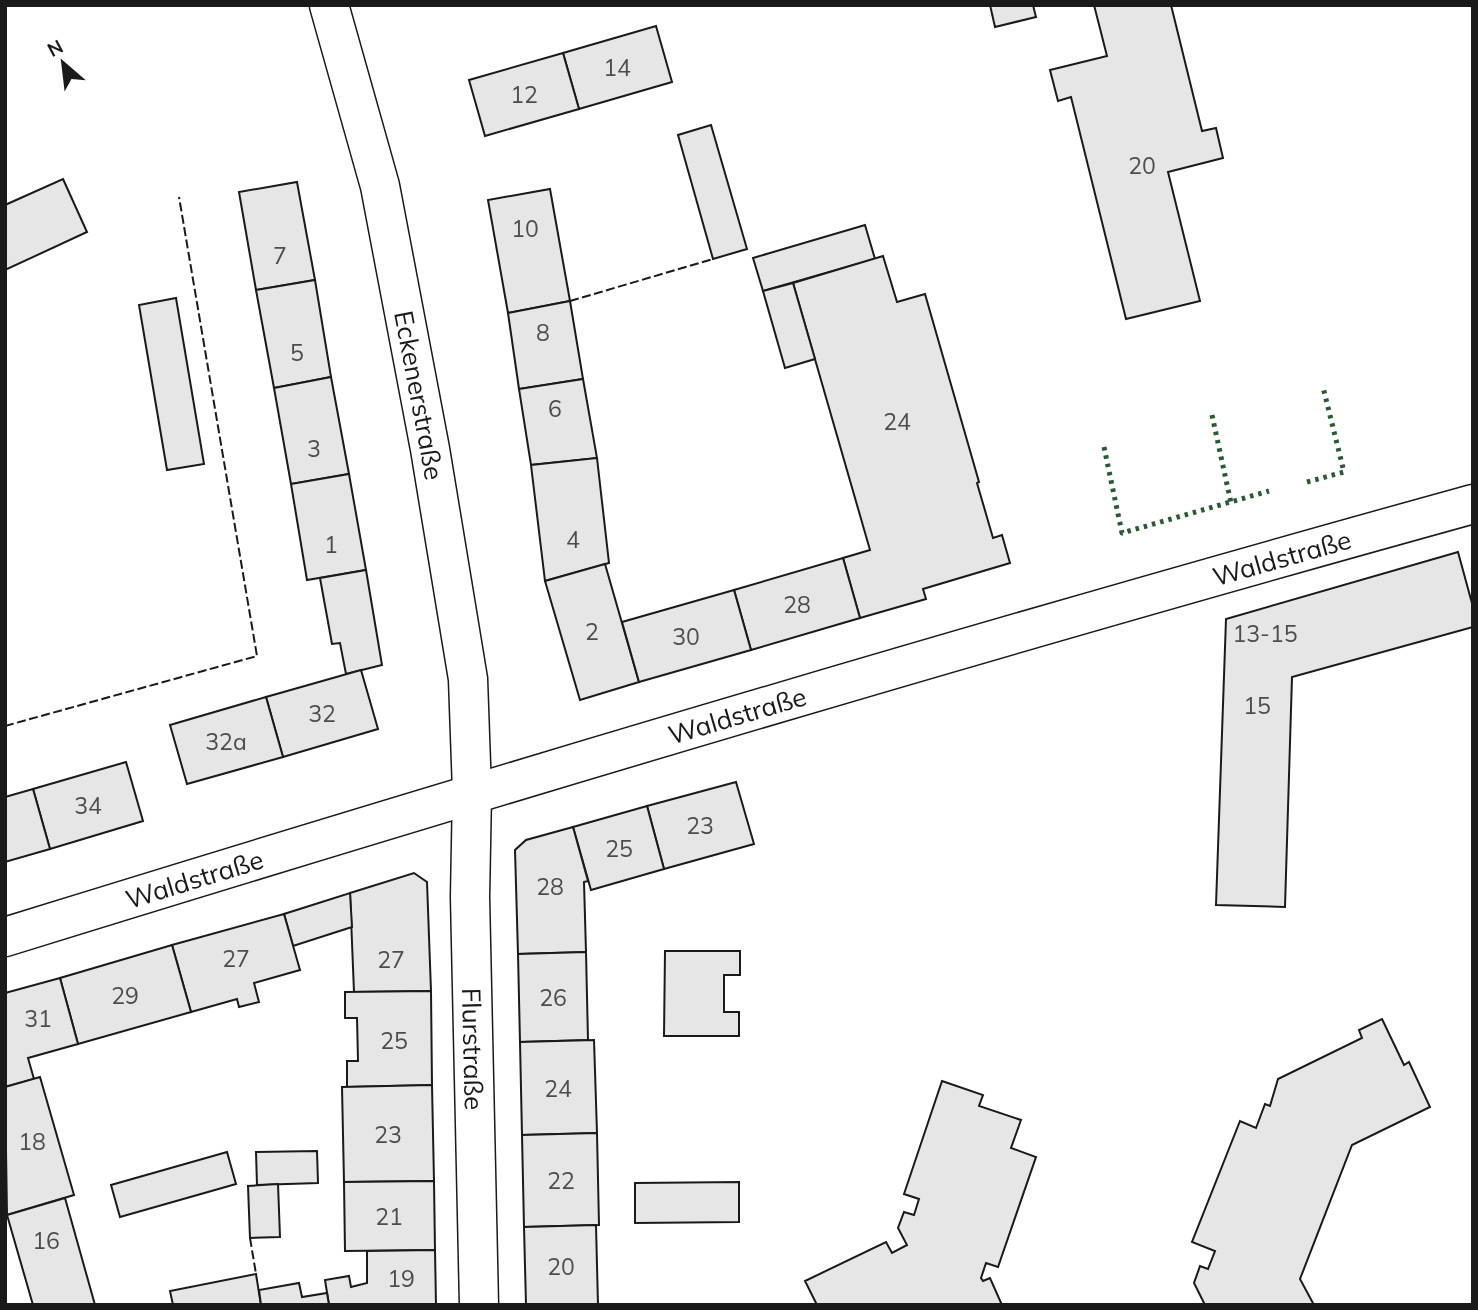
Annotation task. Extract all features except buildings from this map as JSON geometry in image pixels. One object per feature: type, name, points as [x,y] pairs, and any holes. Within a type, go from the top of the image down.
[{"type":"main road","name":"Eckenerstraße","points":[[329,5],[380,186],[430,449],[468,679],[472,792]]},
{"type":"main road","name":"Waldstraße","points":[[5,937],[472,792],[1061,619],[1473,504]]},
{"type":"main road","name":"Flurstraße","points":[[472,792],[470,897],[479,1305]]},
{"type":"hedge","points":[[1307,482],[1344,472],[1323,387]]},
{"type":"hedge","points":[[1212,415],[1231,503]]},
{"type":"hedge","points":[[1104,447],[1122,533],[1269,491]]},
{"type":"fence","points":[[5,726],[257,656],[179,197]]},
{"type":"fence","points":[[570,301],[713,259]]},
{"type":"fence","points":[[250,1238],[256,1274]]}]
